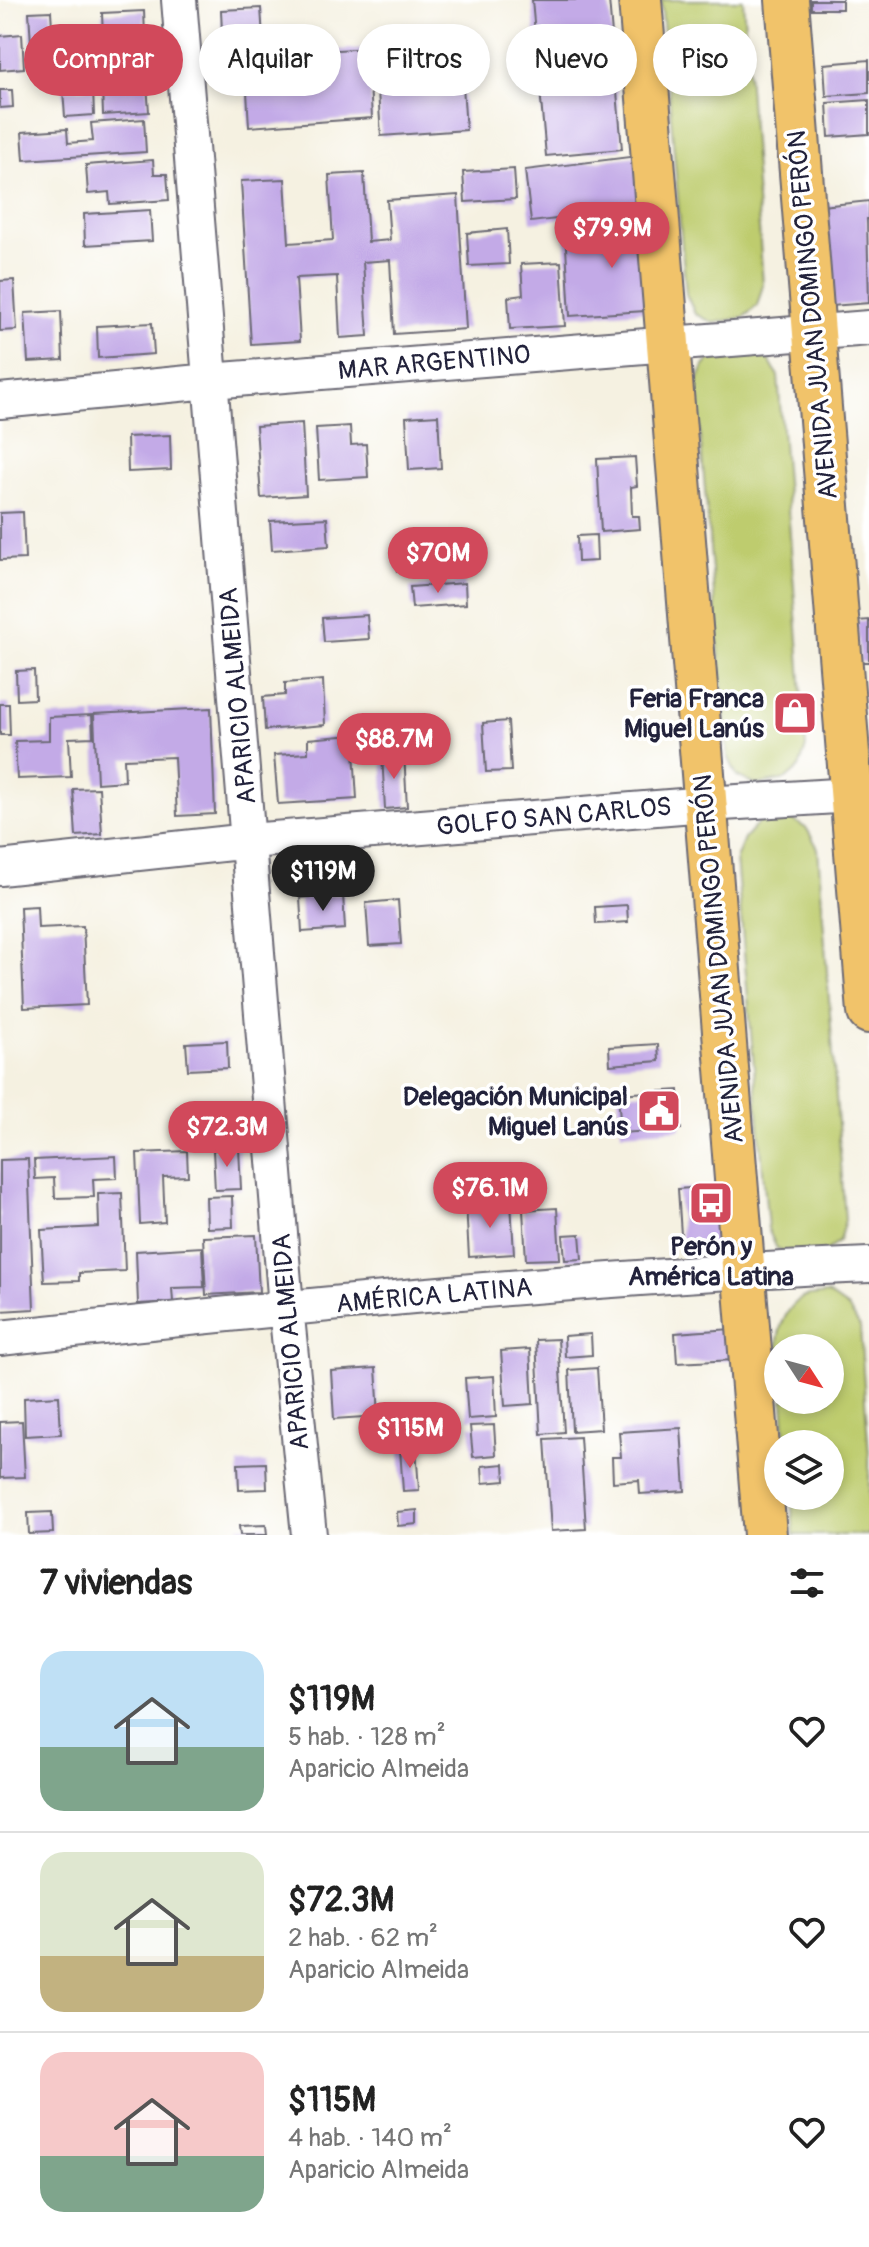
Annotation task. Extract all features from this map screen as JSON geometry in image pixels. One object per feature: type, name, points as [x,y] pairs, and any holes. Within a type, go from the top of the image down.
[{"type":"main road","name":"AVENIDA JUAN DOMINGO PERÓN","points":[[640,0],[765,1535]]},
{"type":"main road","name":"AVENIDA JUAN DOMINGO PERÓN","points":[[787,0],[814,333],[860,795],[869,1012]]},
{"type":"street","name":"APARICIO ALMEIDA","points":[[179,0],[286,1307],[309,1535]]},
{"type":"street","name":"MAR ARGENTINO","points":[[0,401],[869,328]]},
{"type":"street","name":"GOLFO SAN CARLOS","points":[[0,868],[249,841],[706,804],[860,795]]},
{"type":"street","name":"AMÉRICA LATINA","points":[[0,1338],[286,1307],[743,1270],[869,1265]]},
{"type":"green space","points":[[661,0],[743,0],[745,24],[663,24]]},
{"type":"green space","points":[[669,96],[750,96],[763,285],[757,306],[744,317],[714,323],[695,314],[686,294]]},
{"type":"green space","points":[[747,343],[767,357],[778,376],[806,747],[799,768],[786,779],[756,785],[737,776],[728,756],[696,386],[704,366],[721,347]]},
{"type":"green space","points":[[787,816],[807,829],[818,848],[845,1220],[839,1241],[826,1252],[796,1258],[777,1249],[768,1229],[736,859],[744,839],[761,820]]},
{"type":"green space","points":[[828,1294],[848,1308],[860,1327],[869,1457],[869,1535],[794,1535],[792,1510],[844,1510],[844,1430],[785,1430],[784,1414],[844,1414],[844,1334],[779,1334],[787,1313],[805,1297]]},
{"type":"building","points":[[532,0],[609,0],[611,24],[534,24]]},
{"type":"building","points":[[811,0],[842,0],[842,9],[811,9]]},
{"type":"building","points":[[261,8],[262,24],[222,24],[221,10]]},
{"type":"building","points":[[51,11],[52,24],[30,24],[29,12]]},
{"type":"building","points":[[144,11],[145,24],[102,24],[102,13]]},
{"type":"building","points":[[22,34],[24,68],[0,70],[0,36]]},
{"type":"building","points":[[357,49],[357,96],[371,96],[372,118],[249,127],[247,96],[341,96],[341,50]]},
{"type":"building","points":[[869,60],[869,93],[826,96],[824,64]]},
{"type":"building","points":[[0,90],[12,90],[13,107],[0,108]]},
{"type":"building","points":[[63,96],[93,96],[94,115],[65,117]]},
{"type":"building","points":[[102,96],[148,96],[149,112],[103,115]]},
{"type":"building","points":[[378,96],[464,96],[466,130],[381,136]]},
{"type":"building","points":[[541,96],[617,96],[622,149],[546,156]]},
{"type":"building","points":[[869,100],[869,134],[829,137],[827,103]]},
{"type":"building","points":[[144,119],[146,152],[24,160],[22,132],[67,129],[68,143],[93,141],[91,123]]},
{"type":"building","points":[[637,156],[643,209],[531,222],[525,170]]},
{"type":"building","points":[[153,160],[154,174],[167,174],[169,200],[110,204],[109,192],[88,194],[86,165]]},
{"type":"building","points":[[514,169],[516,199],[465,202],[463,172]]},
{"type":"building","points":[[364,173],[368,242],[390,240],[387,200],[458,195],[466,329],[394,334],[390,260],[363,262],[368,336],[340,338],[337,276],[296,278],[300,341],[251,344],[241,181],[285,179],[289,243],[333,240],[329,175]]},
{"type":"building","points":[[869,201],[869,303],[831,306],[822,206]]},
{"type":"building","points":[[150,210],[152,241],[85,245],[84,214]]},
{"type":"building","points":[[654,224],[660,310],[570,316],[565,230]]},
{"type":"building","points":[[507,229],[509,264],[469,266],[467,233]]},
{"type":"building","points":[[561,262],[565,326],[510,329],[508,297],[523,295],[521,264]]},
{"type":"building","points":[[14,280],[17,330],[0,331],[0,281]]},
{"type":"building","points":[[61,311],[63,360],[28,362],[25,313]]},
{"type":"building","points":[[152,323],[154,354],[98,358],[97,326]]},
{"type":"building","points":[[438,415],[441,468],[409,470],[406,417]]},
{"type":"building","points":[[302,423],[306,495],[261,498],[256,426]]},
{"type":"building","points":[[350,426],[351,445],[366,444],[368,477],[319,480],[316,428]]},
{"type":"building","points":[[170,435],[171,470],[128,472],[127,437]]},
{"type":"building","points":[[635,457],[637,486],[631,487],[632,516],[639,516],[640,529],[601,532],[597,459]]},
{"type":"building","points":[[23,512],[25,559],[0,560],[0,513]]},
{"type":"building","points":[[327,518],[329,546],[272,550],[270,521]]},
{"type":"building","points":[[596,535],[597,561],[578,562],[577,536]]},
{"type":"building","points":[[416,541],[418,569],[397,571],[396,542]]},
{"type":"building","points":[[465,583],[466,604],[412,608],[410,587]]},
{"type":"building","points":[[367,615],[369,639],[324,642],[322,618]]},
{"type":"building","points":[[869,620],[869,662],[860,662],[857,621]]},
{"type":"building","points":[[34,670],[35,699],[17,700],[16,671]]},
{"type":"building","points":[[323,680],[325,725],[265,730],[263,697],[285,695],[285,683]]},
{"type":"building","points":[[0,704],[9,704],[10,735],[0,735]]},
{"type":"building","points":[[211,708],[215,814],[177,816],[174,757],[124,759],[125,781],[97,783],[94,714]]},
{"type":"building","points":[[92,715],[93,737],[69,738],[71,777],[17,779],[15,741],[49,740],[49,717]]},
{"type":"building","points":[[508,721],[511,771],[486,772],[483,723]]},
{"type":"building","points":[[353,735],[357,799],[278,804],[274,755],[308,753],[308,739]]},
{"type":"building","points":[[404,753],[407,807],[385,809],[382,754]]},
{"type":"building","points":[[99,788],[102,834],[76,836],[73,789]]},
{"type":"building","points":[[343,894],[345,929],[302,932],[300,898]]},
{"type":"building","points":[[398,900],[401,944],[369,946],[366,903]]},
{"type":"building","points":[[627,905],[628,922],[596,924],[595,907]]},
{"type":"building","points":[[37,906],[38,928],[83,926],[87,1005],[24,1008],[20,907]]},
{"type":"building","points":[[227,1041],[228,1068],[188,1070],[186,1043]]},
{"type":"building","points":[[658,1044],[659,1061],[610,1065],[609,1047]]},
{"type":"building","points":[[679,1090],[681,1129],[621,1133],[618,1094]]},
{"type":"building","points":[[239,1148],[241,1189],[215,1190],[213,1150]]},
{"type":"building","points":[[187,1151],[188,1176],[163,1177],[165,1222],[140,1224],[137,1153]]},
{"type":"building","points":[[116,1156],[117,1178],[93,1179],[94,1197],[55,1198],[54,1178],[35,1179],[34,1160]]},
{"type":"building","points":[[28,1159],[34,1309],[0,1311],[0,1160]]},
{"type":"building","points":[[716,1186],[720,1247],[682,1250],[678,1189]]},
{"type":"building","points":[[122,1193],[125,1271],[79,1273],[79,1281],[44,1282],[41,1230],[99,1227],[98,1194]]},
{"type":"building","points":[[232,1196],[233,1227],[207,1228],[206,1197]]},
{"type":"building","points":[[511,1202],[514,1254],[469,1257],[466,1205]]},
{"type":"building","points":[[557,1208],[560,1259],[526,1260],[523,1210]]},
{"type":"building","points":[[580,1234],[582,1259],[565,1260],[563,1235]]},
{"type":"building","points":[[256,1235],[259,1292],[206,1295],[203,1237]]},
{"type":"building","points":[[202,1247],[204,1287],[172,1288],[173,1302],[138,1304],[136,1251]]},
{"type":"building","points":[[732,1329],[734,1360],[677,1363],[675,1333]]},
{"type":"building","points":[[591,1334],[592,1355],[565,1357],[564,1336]]},
{"type":"building","points":[[558,1339],[564,1432],[541,1434],[536,1340]]},
{"type":"building","points":[[530,1349],[533,1404],[505,1406],[501,1351]]},
{"type":"building","points":[[376,1368],[379,1416],[334,1419],[331,1371]]},
{"type":"building","points":[[597,1368],[601,1429],[572,1431],[569,1370]]},
{"type":"building","points":[[494,1376],[496,1417],[468,1419],[465,1378]]},
{"type":"building","points":[[59,1396],[61,1434],[25,1436],[24,1398]]},
{"type":"building","points":[[22,1421],[25,1477],[0,1478],[0,1422]]},
{"type":"building","points":[[494,1425],[496,1455],[473,1457],[470,1426]]},
{"type":"building","points":[[681,1428],[685,1491],[640,1494],[639,1480],[613,1482],[612,1457],[621,1457],[619,1432]]},
{"type":"building","points":[[580,1437],[586,1529],[551,1531],[545,1439]]},
{"type":"building","points":[[416,1448],[419,1490],[403,1491],[400,1449]]},
{"type":"building","points":[[266,1463],[267,1489],[239,1490],[238,1464]]},
{"type":"building","points":[[504,1464],[505,1481],[483,1483],[482,1466]]},
{"type":"building","points":[[417,1510],[417,1524],[398,1526],[397,1512]]},
{"type":"building","points":[[52,1512],[53,1533],[29,1534],[28,1513]]},
{"type":"building","points":[[266,1525],[267,1535],[240,1535],[239,1526]]},
{"type":"place","name":"Feria Franca Miguel Lanús","points":[[795,713]]},
{"type":"place","name":"Delegación Municipal Miguel Lanús","points":[[659,1111]]},
{"type":"place","name":"Perón y América Latina","points":[[711,1203]]}]
